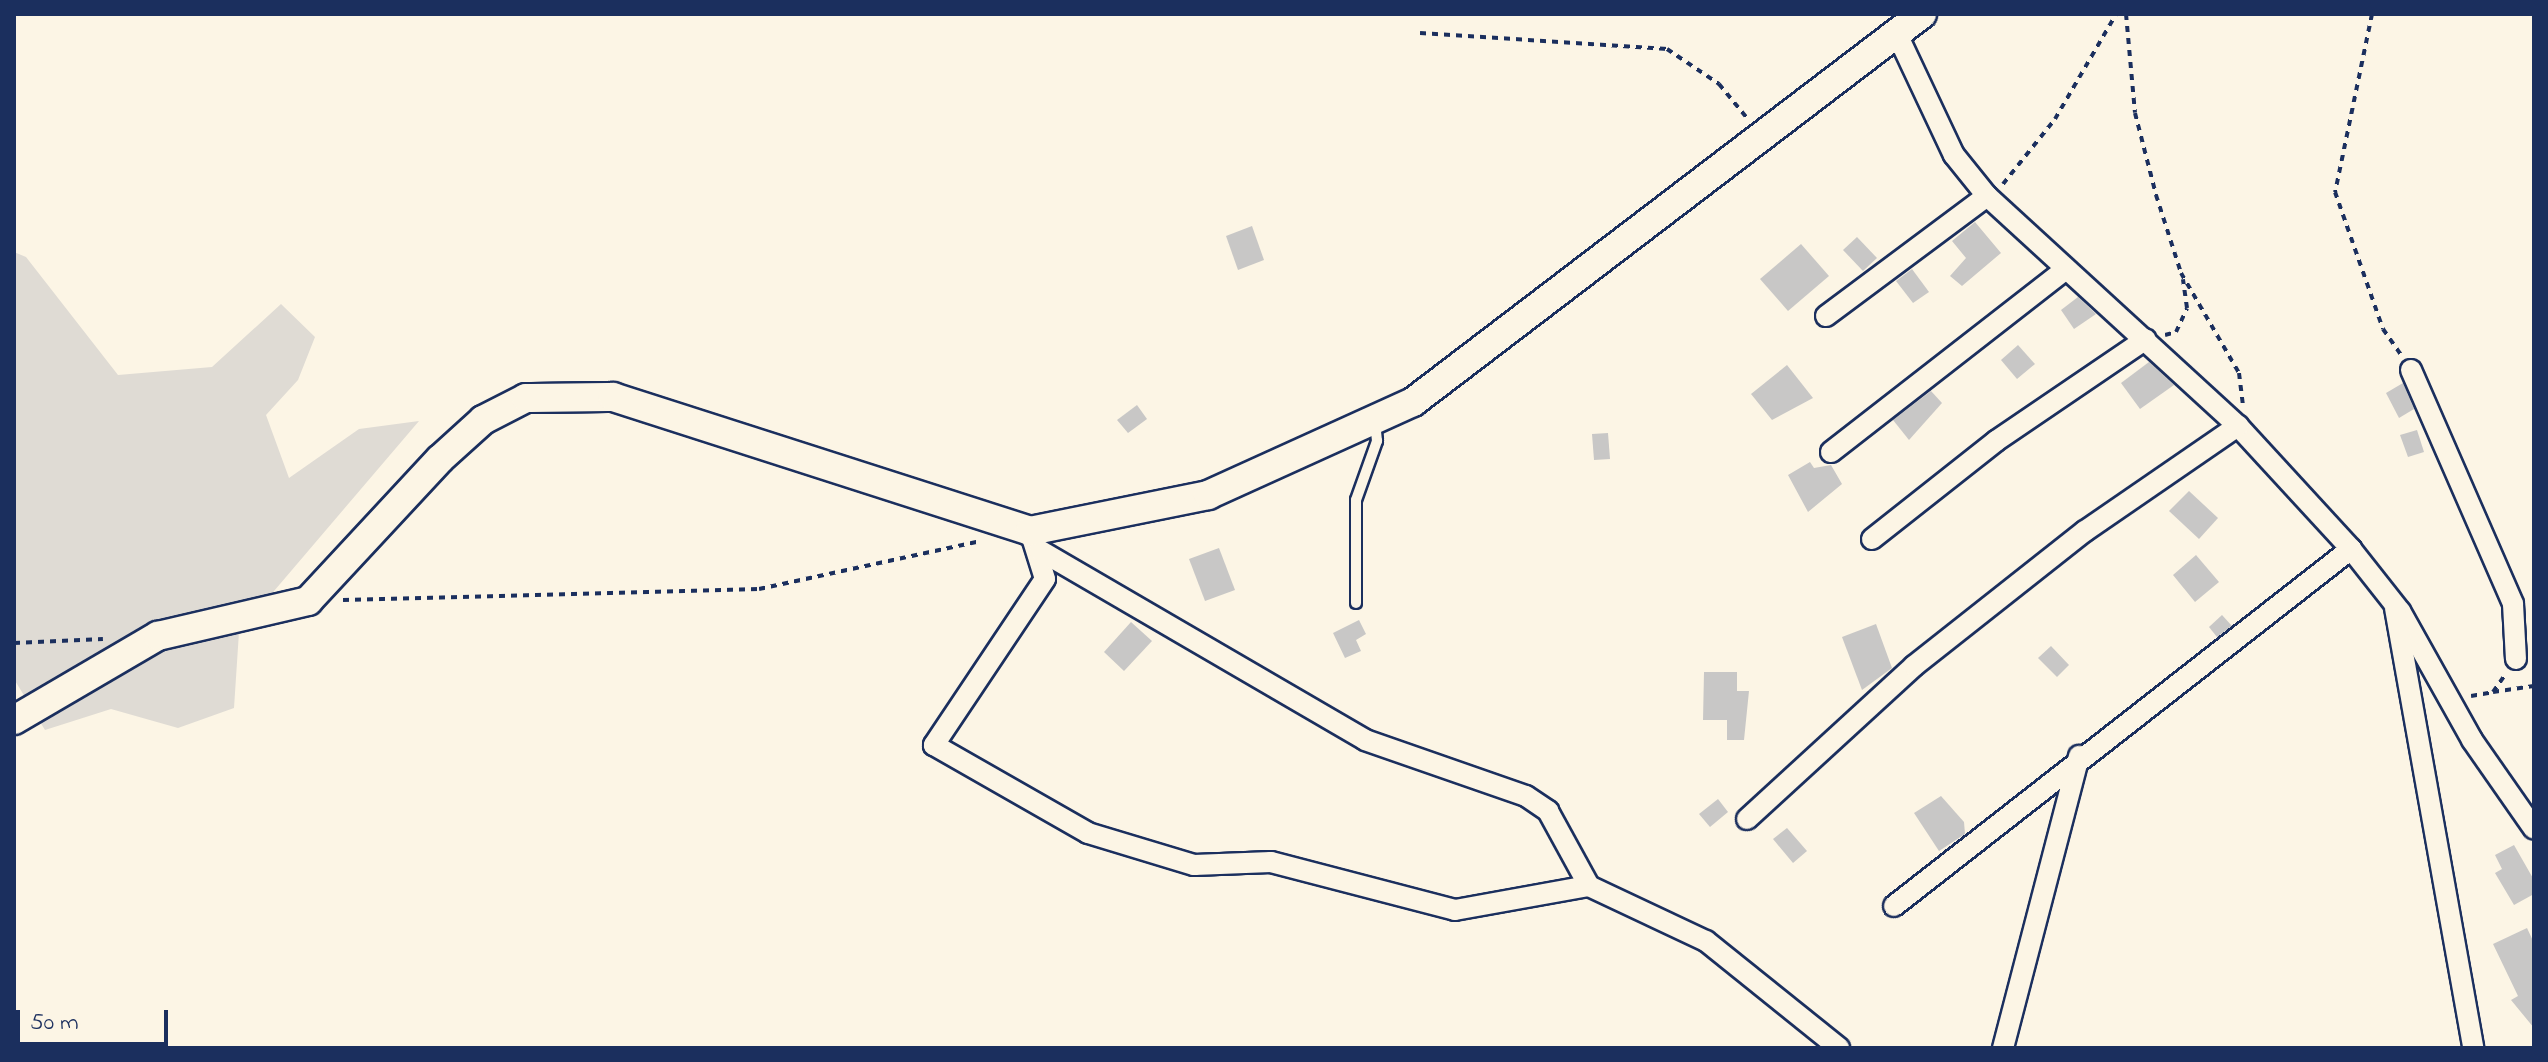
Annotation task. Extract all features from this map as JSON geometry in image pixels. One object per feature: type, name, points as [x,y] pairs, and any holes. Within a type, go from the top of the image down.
[{"type":"street","points":[[1034,541],[1208,495],[1413,402],[1759,133],[1922,14]]},
{"type":"street","points":[[1896,32],[1942,133],[1987,196],[2065,270],[2146,339],[2242,432],[2351,549],[2394,604],[2534,829]]},
{"type":"street","points":[[1826,316],[1987,196]]},
{"type":"street","points":[[1831,452],[2065,270]]},
{"type":"street","points":[[1872,539],[1996,441],[2146,339]]},
{"type":"street","points":[[2411,370],[2513,604],[2516,659]]},
{"type":"street","points":[[14,720],[158,636],[308,601],[440,459],[483,420],[526,398],[613,397],[1034,541],[1365,740],[1526,796],[1548,811],[1589,886]]},
{"type":"street","points":[[1747,819],[1914,666],[2085,531],[2242,432]]},
{"type":"street","points":[[1034,541],[1045,579],[934,745],[1088,833],[1194,865],[1271,862],[1455,910],[1589,886],[1706,941],[1839,1048]]},
{"type":"street","points":[[1894,906],[2079,756],[2351,549]]},
{"type":"street","points":[[2394,604],[2473,1048]]},
{"type":"street","points":[[2003,1048],[2079,756]]},
{"type":"lane","points":[[1356,603],[1356,500],[1377,441],[1374,419]]},
{"type":"path","points":[[1987,196],[2034,150],[2116,14]]},
{"type":"path","points":[[2126,14],[2135,113],[2181,273],[2187,308],[2176,332],[2146,339]]},
{"type":"path","points":[[2372,14],[2335,192],[2383,329],[2411,370]]},
{"type":"path","points":[[1420,33],[1667,49],[1719,84],[1759,133]]},
{"type":"path","points":[[2181,273],[2239,373],[2242,432]]},
{"type":"path","points":[[308,601],[759,589],[985,541]]},
{"type":"path","points":[[14,643],[110,639]]},
{"type":"path","points":[[2493,692],[2534,686]]},
{"type":"shaded area","points":[[14,252],[26,257],[118,375],[212,367],[281,304],[315,337],[298,380],[266,415],[289,478],[359,429],[419,421],[239,632],[234,708],[178,728],[111,709],[45,730],[14,679]]},
{"type":"building","points":[[1975,222],[2001,253],[1962,286],[1950,276],[1966,258],[1952,241]]},
{"type":"building","points":[[1252,226],[1264,260],[1238,270],[1226,236]]},
{"type":"building","points":[[1857,237],[1877,258],[1863,271],[1843,250]]},
{"type":"building","points":[[1801,244],[1829,276],[1788,311],[1760,279]]},
{"type":"building","points":[[1912,269],[1929,292],[1913,303],[1896,281]]},
{"type":"building","points":[[2078,297],[2096,314],[2074,329],[2061,310]]},
{"type":"building","points":[[2018,345],[2035,364],[2017,379],[2001,360]]},
{"type":"building","points":[[2149,362],[2174,385],[2140,409],[2121,383]]},
{"type":"building","points":[[1787,365],[1813,398],[1772,420],[1751,394]]},
{"type":"building","points":[[2403,383],[2414,409],[2399,418],[2386,393]]},
{"type":"building","points":[[1931,391],[1942,403],[1909,440],[1893,420]]},
{"type":"building","points":[[1137,405],[1147,419],[1128,433],[1117,420]]},
{"type":"building","points":[[2417,430],[2424,452],[2408,457],[2400,435]]},
{"type":"building","points":[[1608,433],[1610,459],[1594,460],[1592,434]]},
{"type":"building","points":[[1810,462],[1814,468],[1831,465],[1842,484],[1808,512],[1788,475]]},
{"type":"building","points":[[2189,491],[2218,518],[2199,539],[2169,511]]},
{"type":"building","points":[[1219,548],[1235,590],[1205,601],[1189,559]]},
{"type":"building","points":[[2196,555],[2219,582],[2195,602],[2173,575]]},
{"type":"building","points":[[2222,615],[2232,626],[2217,637],[2209,627]]},
{"type":"building","points":[[1359,620],[1366,634],[1356,640],[1361,651],[1345,658],[1333,633]]},
{"type":"building","points":[[1131,622],[1152,641],[1124,671],[1104,652]]},
{"type":"building","points":[[1876,624],[1892,668],[1862,690],[1842,637]]},
{"type":"building","points":[[2051,646],[2069,665],[2057,677],[2038,658]]},
{"type":"building","points":[[1704,672],[1737,672],[1737,691],[1749,691],[1744,740],[1727,740],[1727,720],[1703,720]]},
{"type":"building","points":[[1941,796],[1964,822],[1965,834],[1939,851],[1914,813]]},
{"type":"building","points":[[1718,799],[1728,812],[1710,827],[1699,814]]},
{"type":"building","points":[[1787,828],[1807,851],[1793,863],[1773,839]]},
{"type":"building","points":[[2514,845],[2534,880],[2534,894],[2514,905],[2495,873],[2502,869],[2495,855]]},
{"type":"building","points":[[2527,928],[2534,943],[2534,1028],[2511,1000],[2518,996],[2493,944]]}]
